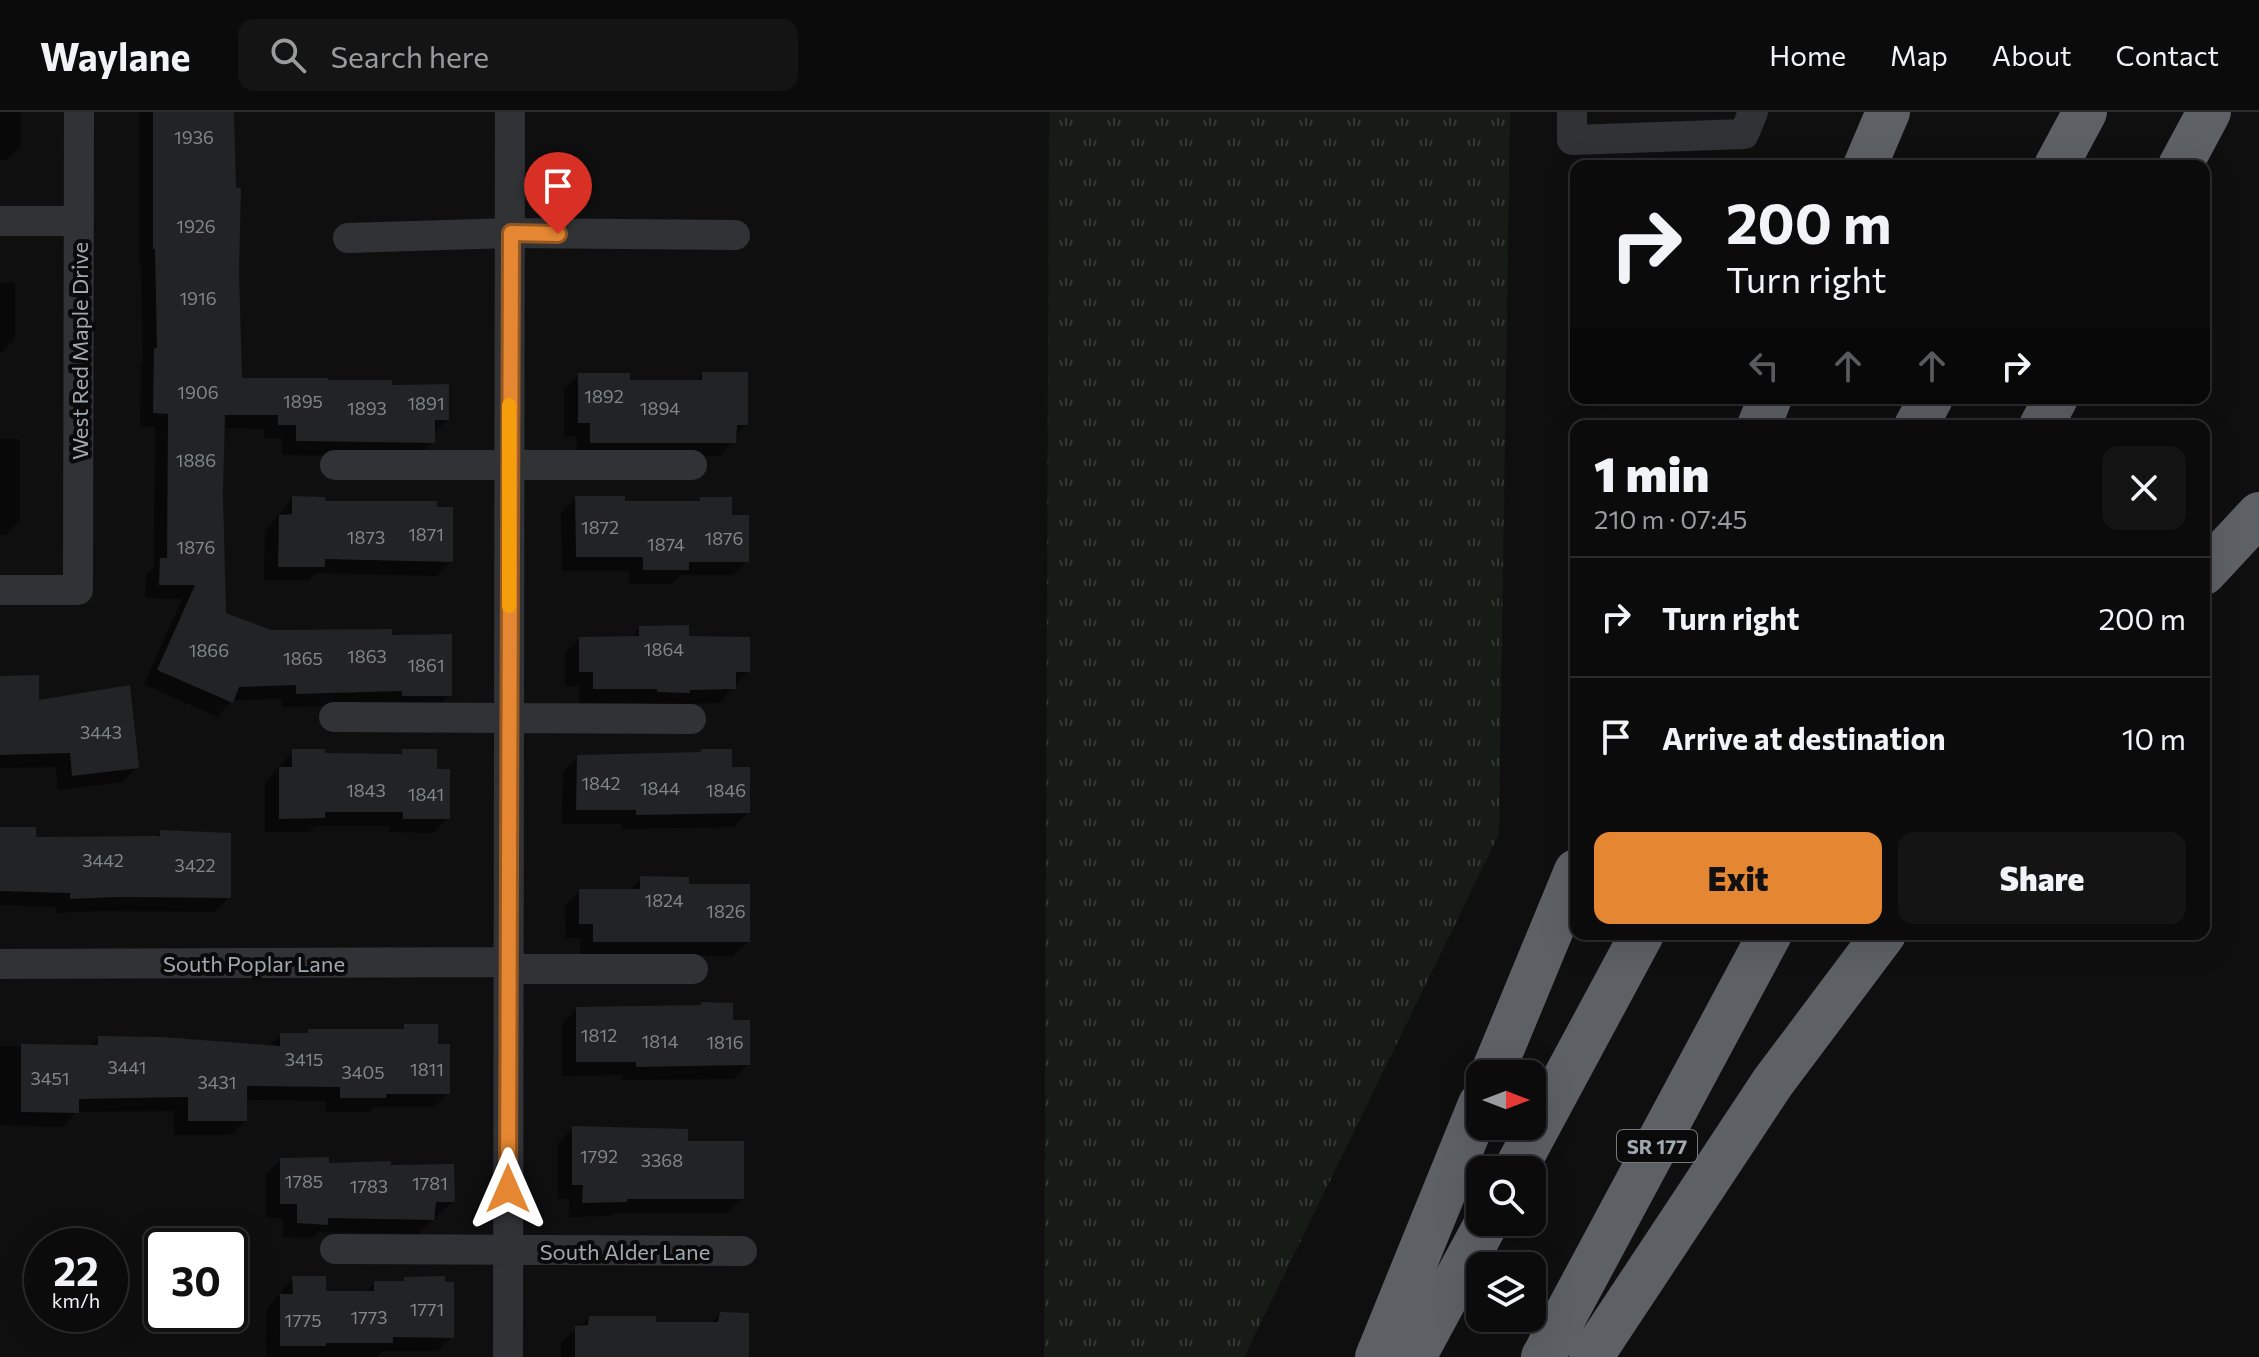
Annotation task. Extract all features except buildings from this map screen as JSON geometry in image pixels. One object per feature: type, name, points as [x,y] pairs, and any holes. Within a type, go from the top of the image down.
[{"type":"highway","points":[[1868,160],[1888,112]]},
{"type":"highway","points":[[2059,160],[2085,112]]},
{"type":"highway","points":[[2183,160],[2209,112]]},
{"type":"highway","points":[[2210,567],[2259,514]]},
{"type":"highway","points":[[1498,1060],[1570,886]]},
{"type":"highway","points":[[1523,1156],[1639,940]]},
{"type":"highway","name":"SR 177","points":[[1543,1357],[1767,940]]},
{"type":"highway","points":[[1591,1357],[1773,1082],[1880,940]]},
{"type":"highway","points":[[1377,1357],[1466,1138]]},
{"type":"highway","points":[[1414,1357],[1479,1236]]},
{"type":"street","name":"West Red Maple Drive","points":[[0,590],[78,590],[79,112]]},
{"type":"street","points":[[508,1357],[510,112]]},
{"type":"street","points":[[1572,112],[1572,140],[1744,134],[1753,112]]},
{"type":"street","points":[[0,221],[79,221]]},
{"type":"street","points":[[348,238],[511,233],[735,235]]},
{"type":"street","points":[[335,465],[692,465]]},
{"type":"street","points":[[334,717],[691,719]]},
{"type":"street","name":"South Poplar Lane","points":[[0,964],[693,969]]},
{"type":"street","name":"South Alder Lane","points":[[335,1249],[742,1251]]},
{"type":"green space","points":[[1049,112],[1510,112],[1499,834],[1244,1357],[1044,1357]]},
{"type":"slow traffic","points":[[509,405],[509,606]]},
{"type":"route","points":[[508,1189],[511,233],[558,234]]}]
